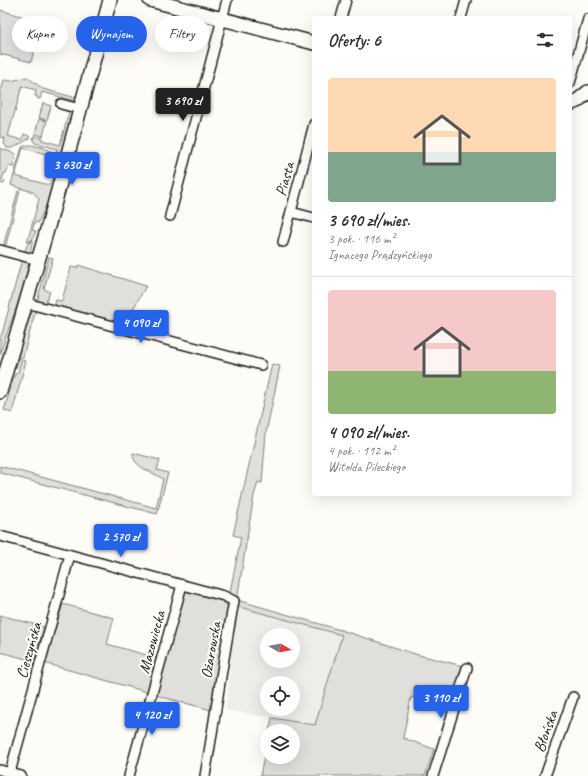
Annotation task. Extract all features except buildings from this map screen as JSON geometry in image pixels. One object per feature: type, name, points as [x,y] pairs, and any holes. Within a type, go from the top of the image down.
[{"type":"street","points":[[0,392],[110,0]]},
{"type":"street","points":[[150,0],[221,20],[312,43]]},
{"type":"street","points":[[170,216],[226,0]]},
{"type":"street","points":[[342,16],[346,0]]},
{"type":"street","points":[[462,16],[466,0]]},
{"type":"street","points":[[572,76],[588,19]]},
{"type":"street","points":[[572,103],[588,92]]},
{"type":"street","points":[[61,104],[80,109]]},
{"type":"street","name":"Piasta","points":[[283,242],[312,132]]},
{"type":"street","points":[[291,212],[312,217]]},
{"type":"street","points":[[0,250],[38,260]]},
{"type":"street","points":[[26,303],[261,365]]},
{"type":"street","points":[[0,536],[182,586]]},
{"type":"street","name":"Cieszyńska","points":[[9,774],[70,555]]},
{"type":"street","name":"Ożarowska","points":[[182,586],[224,596],[234,601],[218,690],[216,712],[205,776]]},
{"type":"street","name":"Mazowiecka","points":[[130,776],[182,586]]},
{"type":"street","points":[[433,776],[467,668]]},
{"type":"street","name":"Błońska","points":[[545,776],[574,697]]},
{"type":"street","points":[[0,770],[9,774],[21,776]]},
{"type":"shaded area","points":[[0,10],[21,16],[12,16],[12,52],[34,52],[31,62],[0,54]]},
{"type":"shaded area","points":[[27,77],[43,89],[73,97],[77,95],[76,101],[42,92],[40,99],[35,96],[36,90],[22,86],[8,136],[22,140],[24,134],[30,138],[13,148],[7,148],[4,143],[5,138],[0,137],[0,95],[4,80],[11,81]]},
{"type":"shaded area","points":[[43,103],[51,106],[47,120],[39,118]]},
{"type":"shaded area","points":[[64,108],[74,110],[60,159],[57,159],[58,157],[23,148],[15,176],[49,185],[52,179],[54,179],[48,202],[38,223],[35,222],[32,230],[36,231],[33,239],[27,243],[39,199],[33,192],[11,185],[22,147],[25,145],[34,145],[56,153],[57,149],[35,143],[33,140],[34,136],[60,145],[69,112],[63,110]]},
{"type":"shaded area","points":[[39,119],[47,121],[43,136],[35,134]]},
{"type":"shaded area","points":[[0,148],[16,154],[13,167],[9,166],[6,173],[4,173],[2,180],[5,181],[4,184],[0,183]]},
{"type":"shaded area","points":[[18,191],[20,191],[5,248],[3,247]]},
{"type":"shaded area","points":[[33,239],[30,254],[25,251],[27,245]]},
{"type":"shaded area","points":[[49,257],[53,258],[44,289],[50,292],[45,304],[37,302]]},
{"type":"shaded area","points":[[22,259],[29,261],[27,273],[0,355],[0,336],[2,334]]},
{"type":"shaded area","points":[[78,265],[146,286],[124,325],[54,307],[56,300],[62,301],[71,267],[77,268]]},
{"type":"shaded area","points":[[36,309],[23,357],[19,359],[14,370],[30,310]]},
{"type":"shaded area","points":[[21,360],[26,361],[12,413],[4,410]]},
{"type":"shaded area","points":[[272,364],[280,366],[266,433],[262,483],[258,482],[254,495],[237,600],[344,631],[415,654],[463,666],[449,710],[411,697],[403,738],[434,749],[425,776],[260,776],[262,764],[300,764],[300,724],[271,724],[272,718],[315,725],[342,635],[236,606],[237,601],[230,592],[241,537],[233,535]]},
{"type":"shaded area","points":[[133,453],[160,460],[157,470],[168,473],[157,514],[0,473],[0,466],[156,508],[163,479],[139,466]]},
{"type":"shaded area","points":[[188,590],[204,593],[220,599],[228,607],[211,710],[155,695],[183,594]]},
{"type":"shaded area","points":[[63,604],[114,618],[107,644],[157,658],[147,692],[44,663]]},
{"type":"shaded area","points":[[236,606],[342,635],[315,725],[262,716],[300,716],[300,676],[260,676],[260,716],[226,710]]},
{"type":"shaded area","points":[[0,615],[44,627],[34,661],[0,652]]}]
